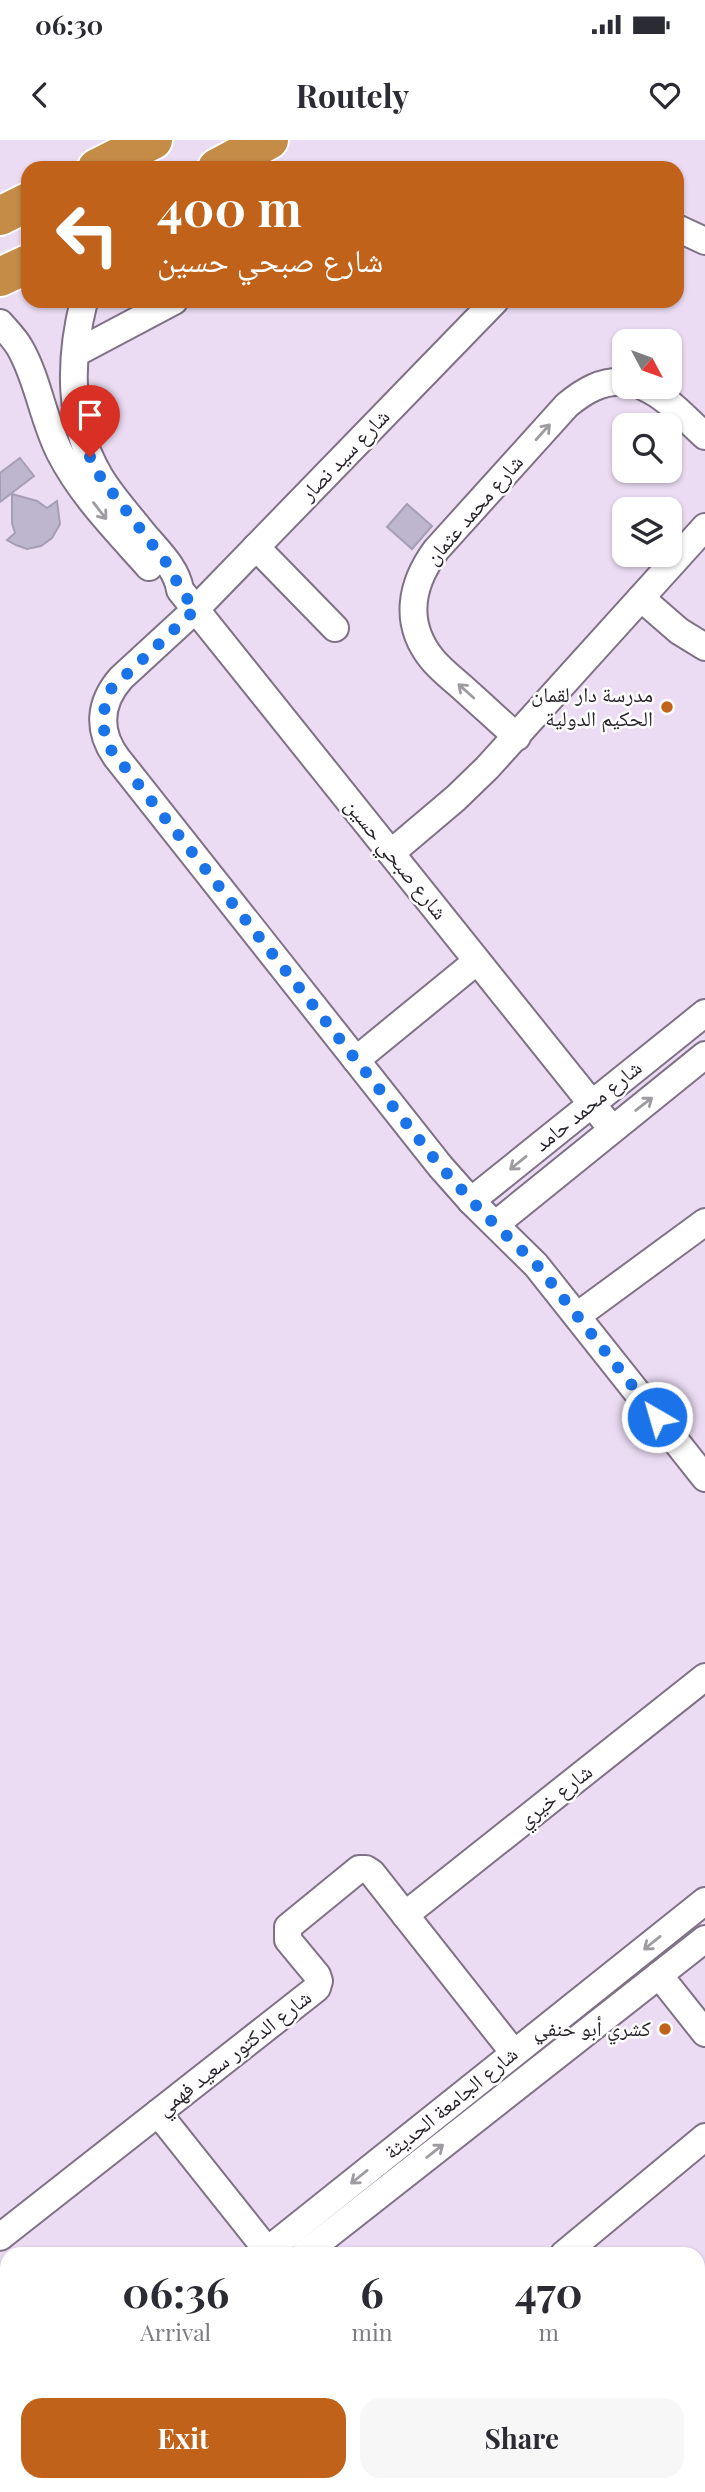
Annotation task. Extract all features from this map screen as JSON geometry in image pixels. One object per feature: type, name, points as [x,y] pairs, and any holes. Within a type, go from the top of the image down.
[{"type":"highway","points":[[111,161],[153,140]]},
{"type":"highway","points":[[230,161],[269,140]]},
{"type":"highway","points":[[0,216],[21,206]]},
{"type":"highway","points":[[0,277],[21,267]]},
{"type":"street","points":[[684,231],[705,241]]},
{"type":"street","name":"شارع صبحي حسين","points":[[82,308],[72,380],[76,411],[90,457],[107,487],[172,570],[188,600],[612,1129]]},
{"type":"street","points":[[76,353],[161,308]]},
{"type":"street","name":"شارع سيد نصار","points":[[488,308],[256,547],[188,600],[111,689],[102,718],[106,739],[117,758],[440,1166],[471,1201],[537,1265],[705,1478]]},
{"type":"street","name":"شارع صبحي حسين","points":[[0,323],[20,347],[49,430],[76,479],[101,513],[160,580],[188,600]]},
{"type":"street","points":[[38,396],[72,380]]},
{"type":"street","name":"شارع محمد عثمان","points":[[517,737],[427,653],[415,625],[413,605],[416,584],[424,566],[436,550],[567,405],[581,393],[599,385],[612,384]]},
{"type":"street","points":[[664,399],[705,436]]},
{"type":"street","points":[[391,853],[456,797],[517,737],[705,527]]},
{"type":"street","points":[[256,547],[335,628]]},
{"type":"street","points":[[641,598],[679,631],[705,647]]},
{"type":"street","points":[[356,1059],[477,961]]},
{"type":"street","name":"شارع محمد حامد","points":[[471,1201],[705,1013]]},
{"type":"street","name":"شارع محمد حامد","points":[[496,1224],[705,1055]]},
{"type":"street","points":[[577,1316],[705,1222]]},
{"type":"street","name":"شارع خيري","points":[[405,1915],[705,1677]]},
{"type":"street","name":"شارع الدكتور سعيد فهمي","points":[[0,2237],[317,1988],[317,1975],[290,1944],[286,1931],[290,1923],[356,1871],[366,1869],[405,1915]]},
{"type":"street","name":"شارع الجامعة الحديثة","points":[[271,2247],[705,1900]]},
{"type":"street","points":[[405,1915],[514,2053]]},
{"type":"street","name":"شارع الجامعة الحديثة","points":[[313,2247],[705,1939]]},
{"type":"street","points":[[659,1975],[705,2033]]},
{"type":"street","points":[[465,2092],[482,2114]]},
{"type":"street","points":[[158,2113],[261,2247]]},
{"type":"street","points":[[572,2247],[705,2137]]},
{"type":"building","points":[[20,458],[34,476],[0,502],[0,473]]},
{"type":"building","points":[[12,494],[37,501],[47,508],[57,501],[60,524],[52,538],[41,546],[27,549],[7,540],[15,533],[12,523]]},
{"type":"building","points":[[407,504],[432,526],[412,549],[387,527]]},
{"type":"place","name":"مدرسة دار لقمان الحكيم الدولية","points":[[667,707]]},
{"type":"place","name":"كشري أبو حنفي","points":[[665,2029]]},
{"type":"route","points":[[90,457],[114,497],[172,570],[180,590],[196,609],[111,689],[102,718],[108,746],[440,1166],[483,1213],[537,1265],[657,1417]]}]
